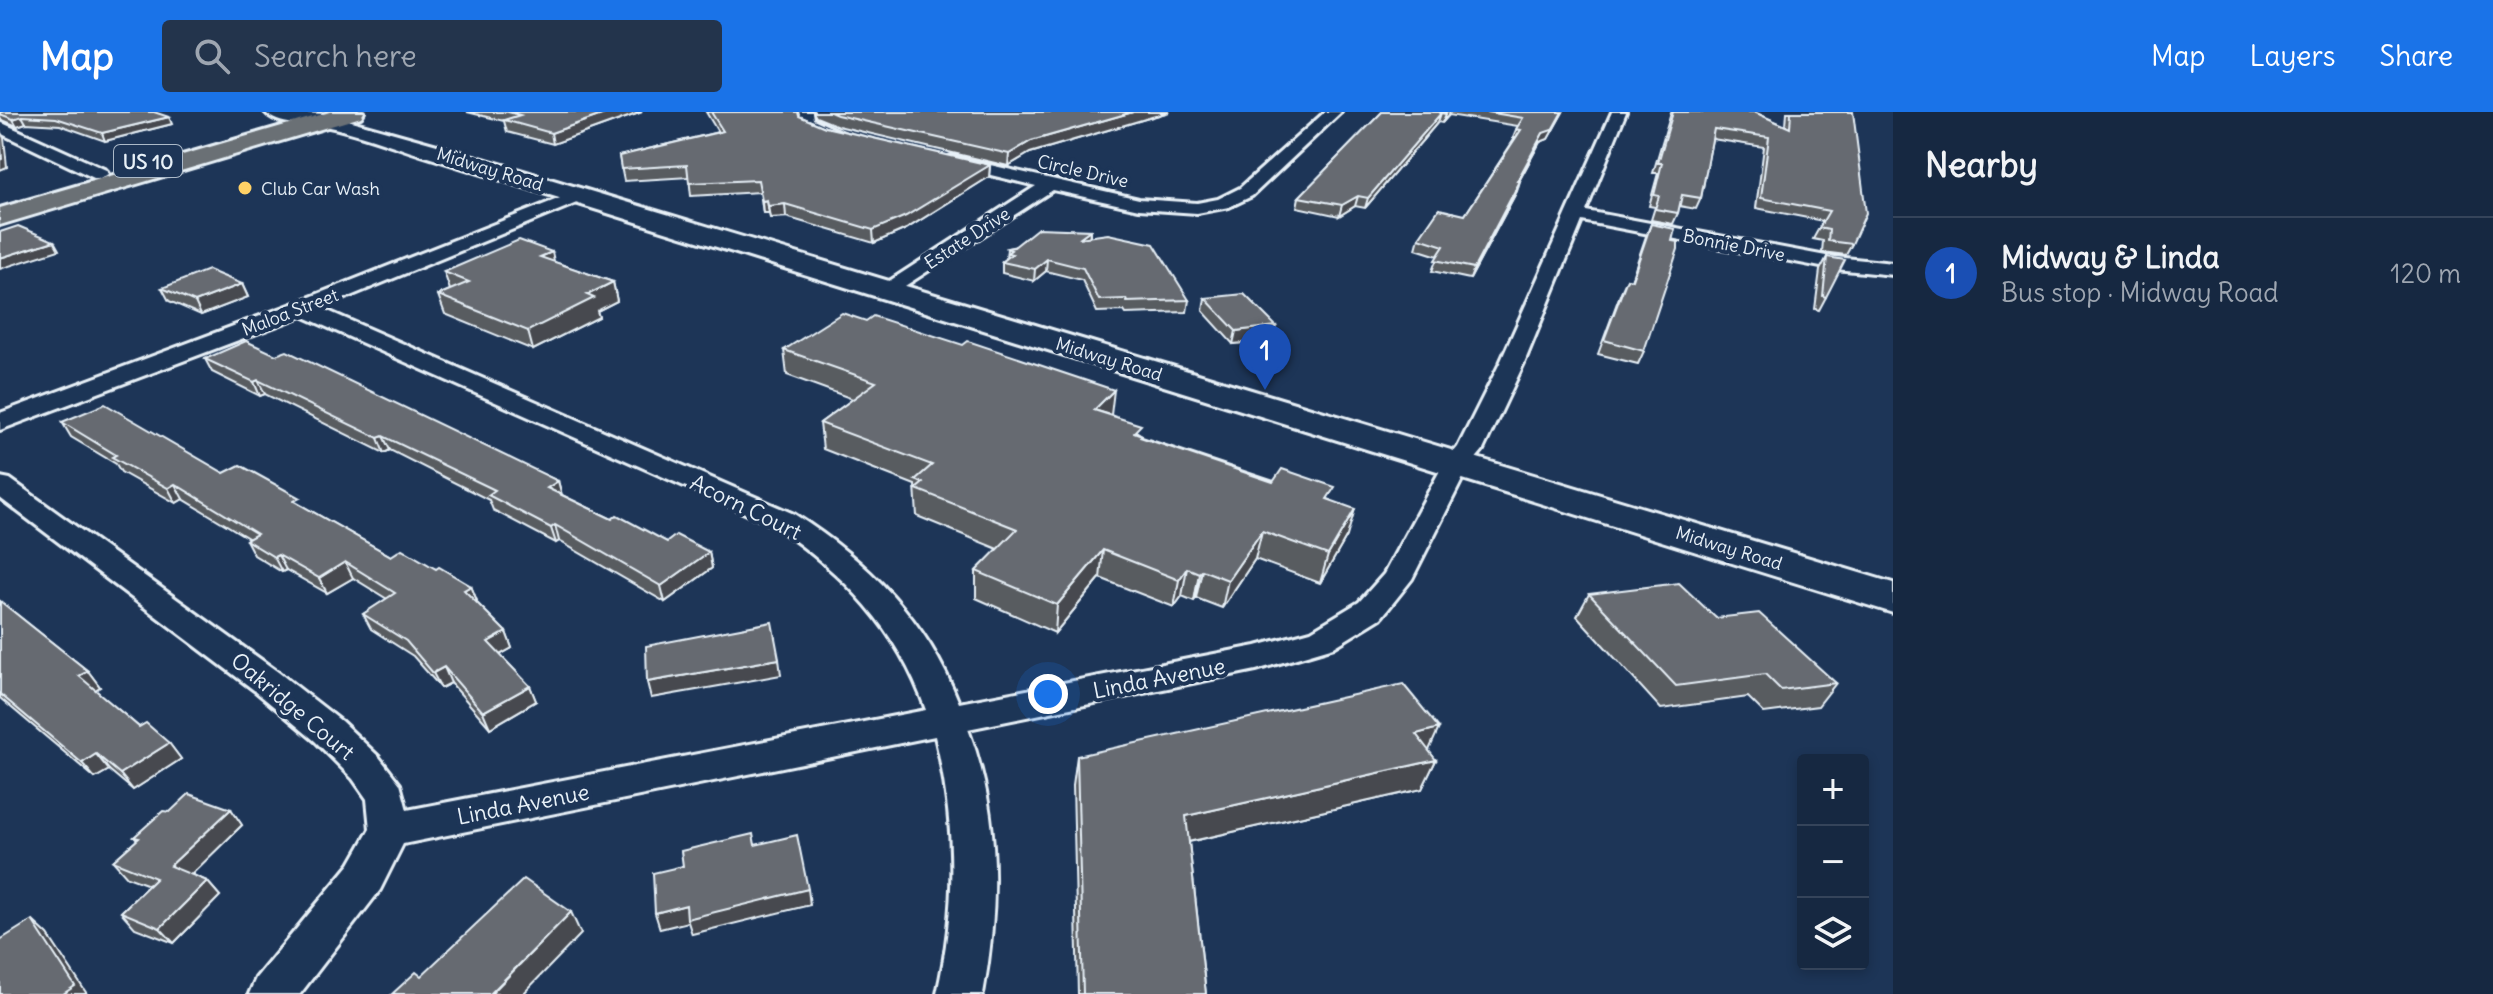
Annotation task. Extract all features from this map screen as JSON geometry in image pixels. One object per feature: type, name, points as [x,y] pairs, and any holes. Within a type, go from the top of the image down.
[{"type":"highway","name":"US 10","points":[[0,203],[307,115],[353,112]]},
{"type":"highway","name":"US 10","points":[[0,217],[307,115]]},
{"type":"main road","name":"Midway Road","points":[[307,115],[1893,598]]},
{"type":"street","points":[[805,112],[806,121],[819,129],[863,141]]},
{"type":"street","name":"Circle Drive","points":[[941,159],[1159,207],[1197,208],[1223,203],[1246,192],[1334,112]]},
{"type":"street","name":"Linda Avenue","points":[[390,830],[1256,658],[1299,647],[1342,629],[1370,610],[1392,587],[1456,465],[1470,450],[1619,112]]},
{"type":"street","points":[[0,127],[100,174]]},
{"type":"street","name":"Estate Drive","points":[[884,291],[1050,184]]},
{"type":"street","name":"Maloa Street","points":[[0,422],[303,308],[578,196]]},
{"type":"street","name":"Bonnie Drive","points":[[1575,214],[1826,262],[1893,269]]},
{"type":"street","name":"Acorn Court","points":[[303,308],[633,455],[747,502],[798,529],[850,567],[879,597],[905,630],[927,668],[949,720],[972,839],[975,890],[970,945],[960,994]]},
{"type":"street","name":"Oakridge Court","points":[[0,485],[266,681],[328,731],[366,768],[386,795],[390,830]]},
{"type":"street","points":[[272,994],[365,877],[390,830]]},
{"type":"building","points":[[0,112],[154,112],[169,117],[102,133],[56,118],[22,116],[13,119]]},
{"type":"building","points":[[508,112],[610,112],[551,133],[504,120],[520,115]]},
{"type":"building","points":[[711,112],[798,112],[799,116],[825,127],[990,165],[906,216],[873,230],[785,204],[768,206],[767,200],[762,201],[758,180],[689,183],[687,165],[621,169],[619,156],[723,131]]},
{"type":"building","points":[[830,112],[1133,112],[1031,141],[1009,154]]},
{"type":"building","points":[[1382,112],[1447,112],[1441,113],[1368,198],[1358,196],[1342,205],[1299,197]]},
{"type":"building","points":[[1487,112],[1562,112],[1552,130],[1543,133],[1474,268],[1435,260],[1444,246],[1419,238],[1439,209],[1465,215],[1521,130],[1516,129],[1523,118]]},
{"type":"building","points":[[1673,112],[1754,112],[1790,128],[1791,112],[1853,112],[1866,213],[1852,244],[1828,241],[1829,230],[1819,228],[1829,211],[1761,198],[1769,137],[1714,129],[1701,198],[1682,195],[1678,213],[1655,209],[1659,196],[1654,195],[1662,163],[1658,163]]},
{"type":"building","points":[[1651,224],[1675,229],[1672,241],[1678,242],[1678,249],[1644,351],[1604,340],[1627,279],[1632,280]]},
{"type":"building","points":[[18,226],[54,241],[0,258],[0,232]]},
{"type":"building","points":[[1038,228],[1090,230],[1079,238],[1108,234],[1154,244],[1189,300],[1099,300],[1083,268],[1047,259],[1035,269],[1002,262],[1012,254],[1007,253],[1011,250],[1007,248],[1014,247]]},
{"type":"building","points":[[519,240],[552,252],[540,257],[613,282],[587,295],[594,298],[528,331],[438,295],[469,282],[444,272]]},
{"type":"building","points":[[1827,257],[1845,260],[1826,297],[1823,296]]},
{"type":"building","points":[[208,270],[242,284],[195,302],[162,288]]},
{"type":"building","points":[[1244,294],[1276,326],[1236,331],[1205,298]]},
{"type":"building","points":[[842,313],[866,321],[873,316],[963,345],[968,341],[1114,390],[1094,410],[1141,425],[1134,432],[1142,435],[1140,437],[1273,482],[1282,469],[1335,487],[1327,499],[1355,509],[1328,555],[1262,531],[1228,580],[1187,568],[1179,580],[1103,550],[1057,605],[976,571],[1017,529],[916,489],[923,483],[915,480],[932,465],[820,423],[876,382],[784,350]]},
{"type":"building","points":[[246,341],[276,355],[287,351],[558,481],[547,488],[612,519],[617,515],[667,542],[676,535],[709,552],[661,586],[555,525],[551,528],[488,495],[495,490],[383,436],[378,438],[258,380],[254,382],[205,359]]},
{"type":"building","points":[[105,404],[224,473],[240,465],[300,498],[294,501],[391,556],[402,549],[471,586],[464,590],[506,632],[488,642],[530,686],[483,712],[444,667],[433,673],[406,641],[363,614],[395,593],[345,562],[319,578],[278,555],[274,557],[246,540],[257,534],[175,484],[168,488],[112,457],[116,455],[62,422]]},
{"type":"building","points":[[1679,583],[1716,618],[1759,613],[1836,683],[1781,690],[1765,674],[1676,686],[1589,594]]},
{"type":"building","points":[[0,601],[88,671],[79,676],[139,727],[146,723],[169,743],[120,774],[96,754],[82,763],[0,694]]},
{"type":"building","points":[[772,622],[779,659],[647,682],[646,646]]},
{"type":"building","points":[[1403,684],[1439,728],[1416,734],[1436,760],[1186,816],[1206,994],[1083,994],[1077,756]]},
{"type":"building","points":[[189,794],[231,809],[170,866],[207,881],[160,928],[121,912],[156,878],[113,861],[163,811],[170,812]]},
{"type":"building","points":[[753,834],[755,845],[797,835],[808,889],[687,919],[686,905],[655,913],[653,873],[683,866],[681,851]]},
{"type":"building","points":[[524,879],[571,912],[492,994],[392,994],[416,972],[421,976]]},
{"type":"building","points":[[32,920],[75,986],[63,994],[0,994],[0,940]]},
{"type":"place","name":"Club Car Wash","points":[[245,188]]},
{"type":"place","name":"Midway & Linda","points":[[1265,390]]}]
